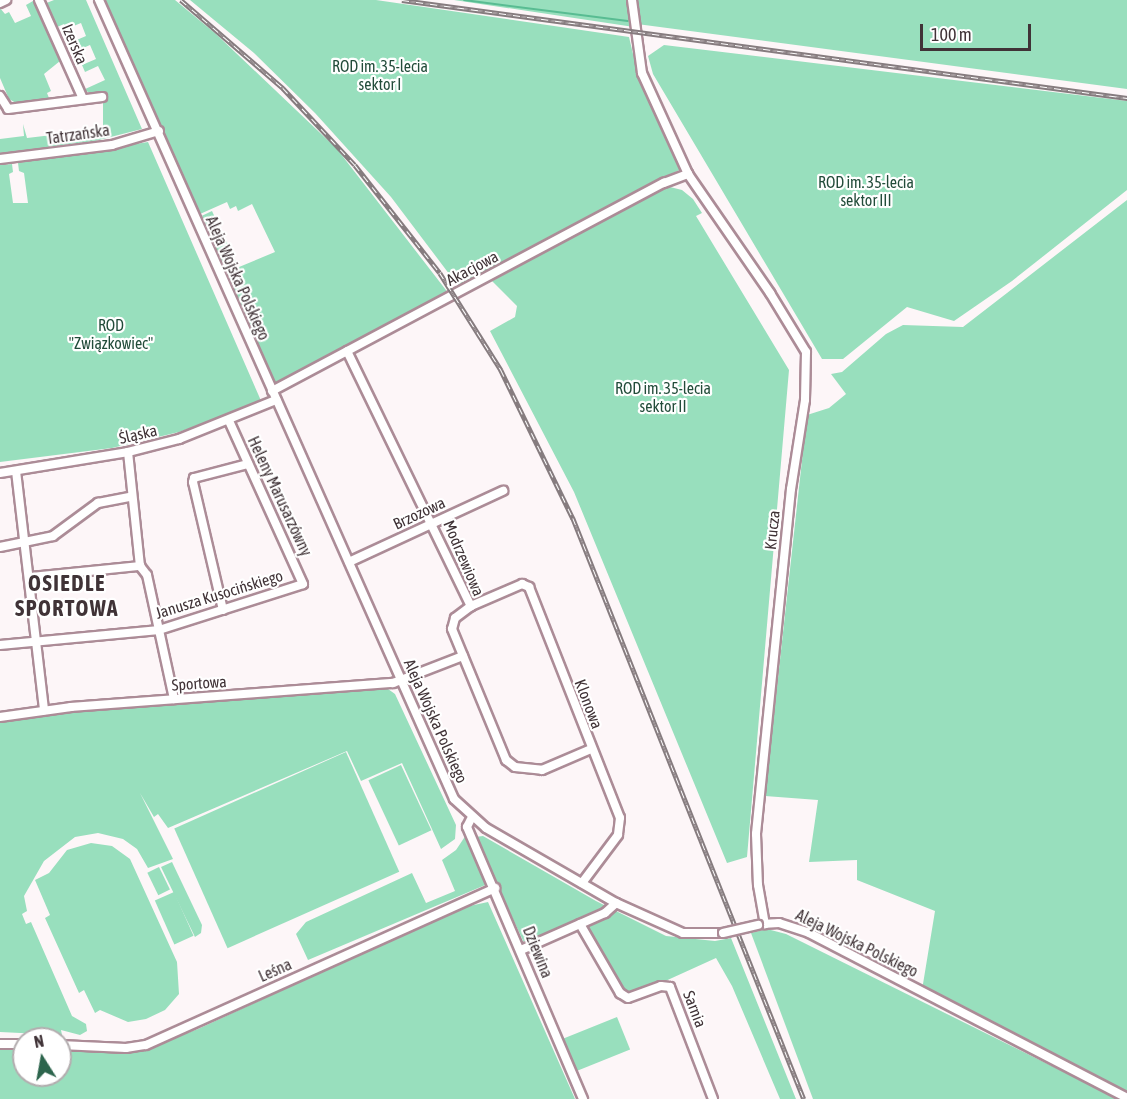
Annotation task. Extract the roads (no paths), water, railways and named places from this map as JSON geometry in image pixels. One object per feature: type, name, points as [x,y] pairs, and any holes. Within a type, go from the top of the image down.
[{"type":"street","points":[[0,3],[6,0]]},
{"type":"street","name":"Izerska","points":[[39,0],[83,99]]},
{"type":"street","name":"Aleja Wojska Polskiego","points":[[99,0],[454,799],[472,817],[616,903],[683,933],[723,933],[762,924],[780,923],[809,933],[1127,1098]]},
{"type":"street","name":"Krucza","points":[[632,0],[642,73],[688,174],[771,293],[806,352],[805,400],[791,489],[756,834],[762,924]]},
{"type":"street","points":[[0,96],[4,110],[102,97]]},
{"type":"street","name":"Tatrzańska","points":[[0,159],[111,145],[159,131]]},
{"type":"street","name":"Akacjowa","points":[[272,391],[664,183],[688,174]]},
{"type":"street","name":"Modrzewiowa","points":[[347,351],[433,523],[471,606],[455,618],[452,629],[506,760],[515,767],[542,770],[591,749]]},
{"type":"street","name":"Śląska","points":[[0,473],[128,452],[229,421],[276,400]]},
{"type":"street","name":"Heleny Marusarzówny","points":[[229,421],[303,584]]},
{"type":"street","points":[[128,452],[130,497],[140,566],[147,575],[174,699]]},
{"type":"street","points":[[223,610],[193,482],[194,478],[248,464]]},
{"type":"street","points":[[16,471],[31,577],[44,710]]},
{"type":"street","name":"Brzozowa","points":[[349,562],[503,491]]},
{"type":"street","points":[[0,547],[62,532],[98,503],[130,497]]},
{"type":"street","points":[[31,577],[140,566]]},
{"type":"street","name":"Janusza Kusocińskiego","points":[[0,645],[159,630],[303,584]]},
{"type":"street","name":"Klonowa","points":[[471,606],[522,584],[529,587],[620,818],[618,835],[582,883]]},
{"type":"street","name":"Sportowa","points":[[0,717],[44,710],[401,681],[463,656]]},
{"type":"street","name":"Dziewina","points":[[472,817],[467,827],[495,888],[583,1099]]},
{"type":"street","name":"Leśna","points":[[72,1046],[126,1048],[146,1045],[495,888]]},
{"type":"street","points":[[521,950],[609,911],[616,903]]},
{"type":"street","name":"Sarnia","points":[[580,924],[620,993],[628,998],[661,986],[670,987],[714,1099]]},
{"type":"waterway","points":[[464,0],[628,21]]},
{"type":"railway","points":[[181,0],[283,88],[355,165],[440,273],[501,370],[573,518],[804,1099]]},
{"type":"railway","points":[[402,0],[1127,98]]},
{"type":"district","name":"OSIEDLE SPORTOWA","points":[[67,596]]},
{"type":"park label","name":"ROD im. 35-lecia sektor I","points":[[380,75]]},
{"type":"park label","name":"ROD im. 35-lecia sektor III","points":[[866,191]]},
{"type":"park label","name":"ROD \"Związkowiec\"","points":[[111,334]]},
{"type":"park label","name":"ROD im. 35-lecia sektor II","points":[[663,397]]}]
